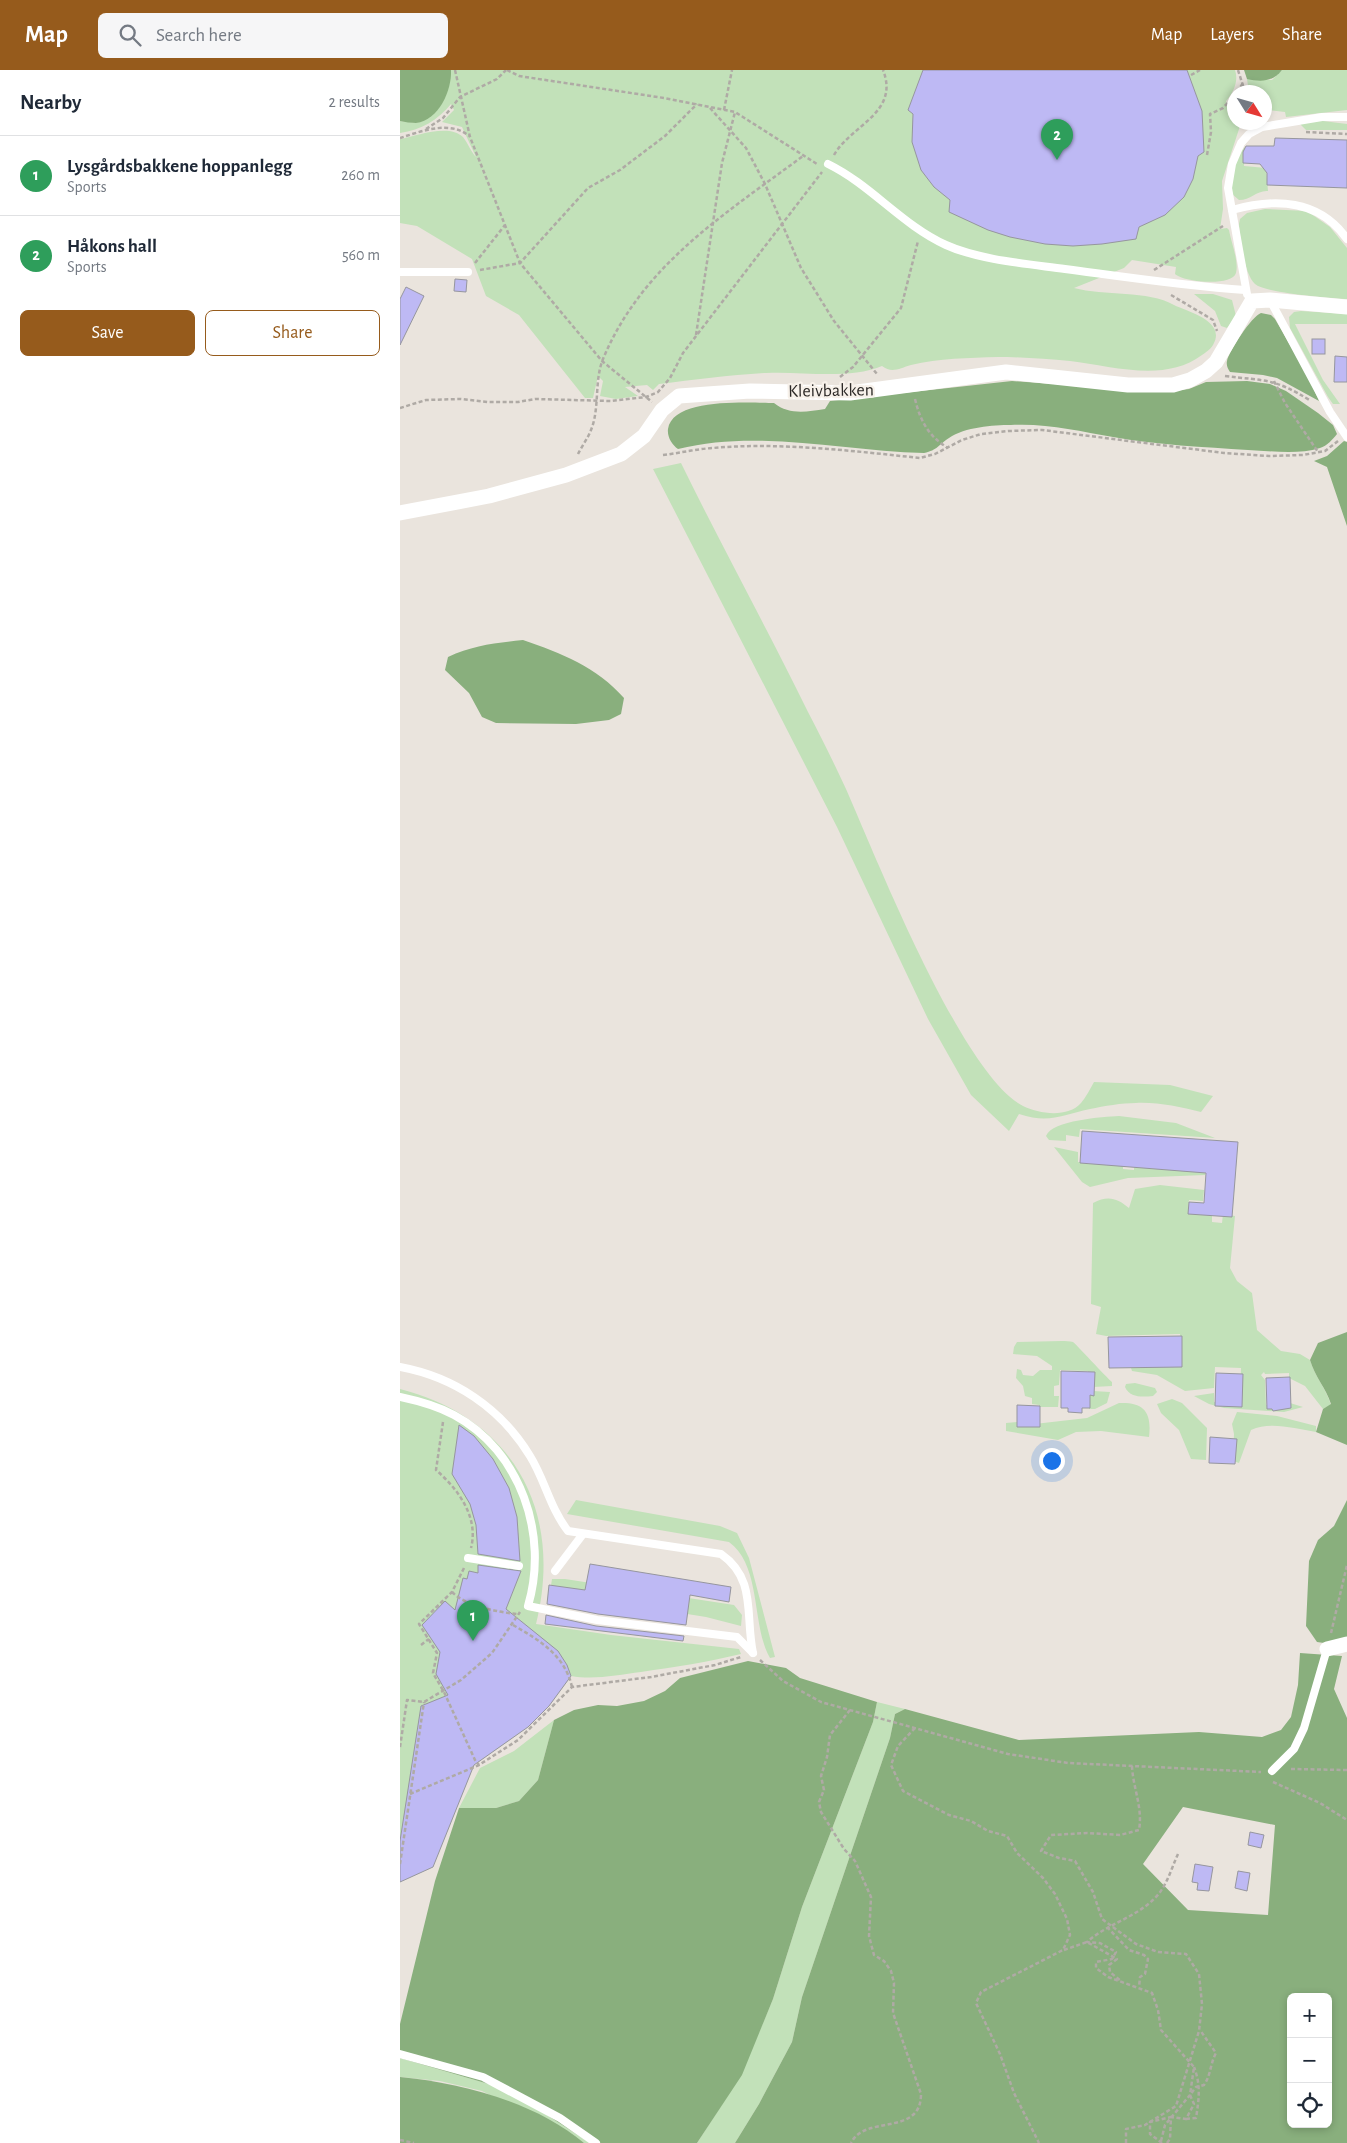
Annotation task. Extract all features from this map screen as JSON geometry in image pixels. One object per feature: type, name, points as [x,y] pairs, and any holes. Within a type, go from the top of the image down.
[{"type":"street","points":[[1248,296],[1270,300],[1347,307]]},
{"type":"street","name":"Kleivbakken","points":[[400,513],[489,496],[566,475],[621,454],[644,436],[662,410],[679,396],[750,391],[850,393],[1006,372],[1128,385],[1173,385],[1190,380],[1206,371],[1216,362],[1248,296]]},
{"type":"street","points":[[1327,1649],[1347,1644]]},
{"type":"lane","points":[[828,164],[850,175],[921,230],[947,246],[1004,261],[1248,296],[1233,219],[1229,175],[1241,143],[1250,134],[1262,127],[1322,117],[1347,118]]},
{"type":"lane","points":[[1232,210],[1263,203],[1304,206],[1327,218],[1347,239]]},
{"type":"lane","points":[[400,272],[468,272]]},
{"type":"lane","points":[[1270,300],[1330,412],[1345,433]]},
{"type":"lane","points":[[400,1368],[437,1377],[468,1392],[495,1413],[530,1456],[556,1515],[568,1531],[721,1554],[735,1564],[746,1588],[753,1653]]},
{"type":"lane","points":[[400,1397],[434,1406],[454,1415],[488,1439],[507,1462],[530,1512],[534,1544],[534,1570],[533,1588],[528,1606],[596,1620],[737,1637],[753,1653]]},
{"type":"lane","points":[[555,1571],[583,1534]]},
{"type":"lane","points":[[468,1558],[519,1566]]},
{"type":"lane","points":[[1272,1771],[1294,1749],[1304,1728],[1327,1649]]},
{"type":"lane","points":[[400,2054],[483,2077],[560,2118],[596,2143]]},
{"type":"path","points":[[455,70],[470,137],[520,262],[602,361],[646,398]]},
{"type":"path","points":[[426,130],[443,118],[460,97],[497,79],[506,70],[519,76],[697,104],[735,112],[816,164],[828,164]]},
{"type":"path","points":[[724,110],[732,70]]},
{"type":"path","points":[[400,408],[426,400],[462,398],[488,402],[518,402],[535,399],[596,400],[646,398],[658,392],[670,378],[683,353],[828,164],[839,145],[879,110],[885,92],[886,77],[883,70]]},
{"type":"path","points":[[1191,75],[1200,70]]},
{"type":"path","points":[[1238,70],[1243,83]]},
{"type":"path","points":[[468,272],[520,262],[588,188],[620,170],[666,136],[697,104]]},
{"type":"path","points":[[1207,155],[1211,132],[1210,114],[1223,108],[1227,104]]},
{"type":"path","points":[[709,107],[731,129],[746,148],[765,184],[801,268],[834,321],[888,389]]},
{"type":"path","points":[[696,336],[722,163],[735,112]]},
{"type":"path","points":[[1293,122],[1308,133],[1347,134]]},
{"type":"path","points":[[400,138],[426,130],[461,129],[470,137]]},
{"type":"path","points":[[566,475],[592,430],[602,361],[616,331],[648,283],[714,220],[803,156]]},
{"type":"path","points":[[1141,280],[1167,261],[1195,246],[1233,219]]},
{"type":"path","points":[[468,272],[505,225]]},
{"type":"path","points":[[836,380],[853,367],[901,308],[921,230]]},
{"type":"path","points":[[1164,292],[1213,320],[1220,339]]},
{"type":"path","points":[[1206,371],[1226,376],[1274,381],[1286,385],[1330,412]]},
{"type":"path","points":[[1274,381],[1285,403],[1318,452]]},
{"type":"path","points":[[912,385],[922,423],[938,442],[948,448]]},
{"type":"path","points":[[664,455],[712,448],[745,447],[822,450],[920,458],[935,454],[982,434],[1008,430],[1042,430],[1233,454],[1303,455],[1325,451],[1345,433]]},
{"type":"path","points":[[443,1417],[436,1470],[454,1486],[469,1513],[472,1543],[468,1558],[452,1592],[419,1624],[437,1653],[433,1674],[444,1692],[479,1765]]},
{"type":"path","points":[[1327,1649],[1347,1565]]},
{"type":"path","points":[[452,1592],[467,1601],[500,1612],[517,1614]]},
{"type":"path","points":[[400,1747],[407,1700],[424,1702],[444,1692],[492,1653],[513,1624],[517,1614],[528,1606]]},
{"type":"path","points":[[513,1624],[545,1644],[554,1652],[563,1665],[572,1687]]},
{"type":"path","points":[[421,1645],[429,1639]]},
{"type":"path","points":[[410,1794],[479,1765],[518,1740],[572,1687],[651,1677],[715,1665],[753,1653],[783,1681],[821,1702],[1008,1754],[1068,1763],[1255,1773],[1286,1769],[1347,1770]]},
{"type":"path","points":[[400,1864],[424,1702]]},
{"type":"path","points":[[850,1710],[830,1735],[827,1758],[821,1776],[824,1790],[819,1802],[820,1812],[844,1849],[855,1861],[871,1897],[869,1936],[874,1954],[884,1961],[891,1972],[894,1983],[893,2013],[921,2094],[921,2105],[913,2115],[891,2125],[868,2128],[854,2138],[851,2143]]},
{"type":"path","points":[[915,1728],[898,1746],[891,1765],[902,1790],[949,1815],[971,1821],[988,1831],[1006,1836],[1017,1853],[1043,1878],[1055,1894],[1067,1919],[1070,1935],[1063,1950]]},
{"type":"path","points":[[1126,2143],[1126,2129],[1145,2125],[1176,2106],[1199,2029],[1202,2004],[1199,1974],[1186,1954],[1158,1952],[1136,1944],[1102,1919],[1093,1892],[1075,1861],[1059,1858],[1042,1851],[1051,1836],[1087,1833],[1120,1835],[1139,1830],[1142,1816],[1133,1784],[1132,1765]]},
{"type":"path","points":[[1266,1778],[1320,1803],[1347,1820]]},
{"type":"path","points":[[1039,2143],[1014,2093],[1000,2054],[976,2004],[981,1992],[1063,1950],[1087,1942],[1107,1927],[1123,1920],[1155,1898],[1167,1880],[1178,1854]]},
{"type":"path","points":[[1107,1927],[1125,1947],[1148,1959],[1145,1974],[1140,1977],[1139,1987]]},
{"type":"path","points":[[1087,1942],[1114,1956]]},
{"type":"path","points":[[1087,1942],[1107,1946],[1116,1952],[1114,1956],[1117,1959],[1109,1965],[1110,1972],[1124,1982]]},
{"type":"path","points":[[1114,1956],[1112,1959],[1096,1962],[1096,1968],[1108,1977],[1152,1993],[1158,2010],[1161,2030],[1194,2067],[1200,2086],[1196,2118],[1172,2117],[1150,2122]]},
{"type":"path","points":[[1150,2122],[1150,2134],[1161,2142],[1165,2125],[1196,2087],[1204,2085],[1210,2075],[1211,2063],[1216,2053],[1199,2029]]},
{"type":"path","points":[[1186,2119],[1194,2104],[1190,2095],[1194,2067]]},
{"type":"path","points":[[1166,2143],[1170,2139],[1172,2117]]},
{"type":"path","points":[[400,2140],[414,2143]]},
{"type":"green space","points":[[400,70],[451,70],[451,78],[443,103],[424,121],[416,123],[400,121]]},
{"type":"green space","points":[[435,70],[1235,70],[1235,85],[1227,85],[1227,130],[1239,130],[1222,181],[1223,209],[1220,229],[1227,228],[1229,230],[1237,268],[1233,277],[1217,282],[1207,282],[1180,277],[1175,274],[1176,267],[1132,260],[1124,268],[1074,288],[1152,297],[1196,314],[1211,324],[1215,330],[1216,337],[1211,348],[1187,364],[1172,368],[1155,371],[1120,369],[1070,361],[1016,357],[965,358],[922,363],[893,370],[882,366],[855,373],[840,374],[766,373],[659,384],[653,390],[647,385],[625,387],[638,396],[616,399],[600,396],[603,381],[598,376],[593,398],[585,398],[519,315],[486,296],[472,259],[417,226],[400,223],[400,139],[432,132],[450,131],[463,137],[476,157],[462,127],[442,122],[454,110],[451,104],[428,123],[400,133],[400,121],[417,123]]},
{"type":"green space","points":[[1244,70],[1282,70],[1271,79],[1257,81],[1247,79]]},
{"type":"green space","points":[[1282,70],[1347,70],[1347,110],[1286,117],[1285,112],[1272,110],[1272,85],[1248,85],[1247,79],[1272,80]]},
{"type":"green space","points":[[1315,120],[1347,124],[1347,130],[1306,130],[1300,124]]},
{"type":"green space","points":[[1245,147],[1244,166],[1266,168],[1268,191],[1239,200],[1232,194],[1232,182],[1235,163]]},
{"type":"green space","points":[[1265,209],[1307,211],[1330,227],[1347,248],[1347,299],[1271,290],[1255,284],[1245,264],[1239,224],[1240,219],[1247,213]]},
{"type":"green space","points":[[1194,294],[1213,294],[1232,300],[1236,316],[1227,328],[1221,326],[1215,311]]},
{"type":"green space","points":[[1294,312],[1347,314],[1347,324],[1295,324],[1323,380],[1340,404],[1333,404],[1328,397],[1290,328],[1289,317]]},
{"type":"green space","points":[[1261,313],[1271,315],[1275,319],[1308,376],[1319,401],[1277,378],[1230,372],[1227,362],[1232,350],[1241,334]]},
{"type":"green space","points":[[1012,381],[1165,392],[1189,389],[1206,382],[1247,381],[1270,384],[1286,391],[1318,413],[1333,425],[1337,434],[1320,448],[1284,452],[1163,444],[1050,426],[1004,425],[979,427],[963,431],[949,438],[935,449],[924,453],[769,441],[708,443],[678,449],[668,435],[668,429],[673,419],[683,411],[714,404],[774,403],[792,411],[804,412],[825,409],[830,401]]},
{"type":"green space","points":[[1344,441],[1347,442],[1347,526],[1327,467],[1314,461],[1327,456]]},
{"type":"green space","points":[[681,463],[832,760],[899,911],[948,1010],[974,1053],[999,1086],[1023,1106],[1045,1113],[1061,1113],[1075,1108],[1081,1103],[1094,1082],[1170,1085],[1213,1096],[1201,1112],[1161,1104],[1144,1103],[1095,1108],[1055,1118],[1030,1117],[1019,1114],[1009,1131],[971,1095],[928,1019],[837,827],[653,469]]},
{"type":"green space","points":[[523,640],[578,662],[602,678],[624,698],[621,714],[609,720],[576,724],[496,723],[482,717],[469,693],[445,670],[448,657],[476,647]]},
{"type":"green space","points":[[1119,1116],[1176,1123],[1215,1138],[1080,1129],[1079,1137],[1066,1135],[1066,1141],[1049,1140],[1046,1136],[1058,1126],[1068,1123]]},
{"type":"green space","points":[[1054,1147],[1078,1152],[1078,1162],[1123,1164],[1123,1169],[1134,1170],[1134,1165],[1205,1170],[1205,1175],[1128,1178],[1090,1187],[1082,1182]]},
{"type":"green space","points":[[1160,1185],[1204,1190],[1203,1201],[1189,1200],[1188,1212],[1212,1213],[1212,1222],[1222,1223],[1223,1214],[1235,1216],[1230,1268],[1237,1281],[1252,1293],[1257,1330],[1281,1351],[1300,1354],[1310,1360],[1331,1405],[1323,1409],[1305,1386],[1289,1378],[1289,1373],[1265,1374],[1264,1372],[1261,1375],[1265,1380],[1266,1405],[1290,1403],[1303,1407],[1284,1412],[1224,1408],[1209,1404],[1194,1396],[1214,1393],[1214,1402],[1240,1403],[1241,1368],[1215,1367],[1214,1388],[1185,1391],[1157,1375],[1132,1371],[1131,1368],[1181,1366],[1180,1334],[1106,1336],[1096,1334],[1101,1307],[1091,1304],[1093,1203],[1108,1198],[1116,1200],[1129,1208],[1135,1189]]},
{"type":"green space","points":[[1347,1332],[1347,1445],[1316,1432],[1323,1409],[1331,1404],[1310,1360],[1318,1343]]},
{"type":"green space","points":[[1017,1342],[1073,1342],[1112,1382],[1112,1386],[1093,1387],[1088,1384],[1088,1371],[1060,1370],[1059,1385],[1054,1386],[1054,1396],[1059,1396],[1058,1407],[1039,1407],[1039,1405],[1032,1404],[1032,1398],[1025,1396],[1023,1386],[1016,1378],[1017,1369],[1021,1370],[1023,1375],[1033,1376],[1040,1370],[1052,1370],[1052,1366],[1037,1356],[1013,1354],[1014,1347]]},
{"type":"green space","points":[[1135,1383],[1155,1388],[1157,1392],[1153,1396],[1133,1395],[1125,1387],[1126,1384]]},
{"type":"green space","points":[[400,1389],[439,1403],[473,1422],[500,1446],[521,1475],[535,1508],[542,1544],[543,1583],[536,1624],[611,1635],[739,1649],[741,1654],[615,1676],[571,1676],[549,1706],[528,1727],[474,1765],[433,1867],[400,1882]]},
{"type":"green space","points":[[1093,1391],[1110,1392],[1107,1403],[1095,1409],[1089,1409],[1088,1395]]},
{"type":"green space","points":[[1172,1399],[1182,1403],[1207,1428],[1206,1460],[1191,1459],[1179,1430],[1161,1413],[1157,1404]]},
{"type":"green space","points":[[1119,1403],[1135,1404],[1144,1410],[1149,1421],[1149,1437],[1101,1431],[1076,1432],[1058,1440],[1006,1431],[1006,1423],[1017,1422],[1017,1426],[1087,1418]]},
{"type":"green space","points":[[1237,1412],[1277,1416],[1316,1426],[1316,1432],[1275,1426],[1259,1427],[1251,1430],[1239,1463],[1233,1461],[1234,1434],[1232,1424]]},
{"type":"green space","points":[[576,1500],[720,1526],[737,1533],[749,1558],[775,1657],[770,1658],[764,1645],[747,1566],[729,1542],[567,1514]]},
{"type":"green space","points":[[1347,1500],[1347,1637],[1324,1643],[1317,1642],[1306,1626],[1309,1561],[1318,1540],[1334,1526]]},
{"type":"green space","points":[[552,1579],[565,1579],[734,1605],[742,1615],[741,1626],[706,1617],[550,1592]]},
{"type":"green space","points":[[1300,1653],[1342,1656],[1334,1689],[1347,1718],[1347,2143],[735,2143],[759,2104],[792,2042],[802,1997],[890,1738],[895,1714],[905,1709],[1019,1740],[1199,1732],[1262,1737],[1281,1730],[1291,1717],[1298,1685]],"holes":[[[1183,1807],[1275,1825],[1268,1915],[1188,1910],[1143,1864]]]},
{"type":"green space","points":[[748,1661],[786,1668],[800,1678],[877,1702],[873,1722],[802,1907],[773,1999],[742,2075],[697,2143],[590,2143],[530,2104],[492,2085],[400,2058],[400,2024],[435,1881],[459,1808],[496,1808],[519,1801],[538,1780],[554,1720],[574,1710],[598,1705],[617,1706],[644,1701],[665,1691],[680,1678]]},
{"type":"green space","points":[[877,1702],[905,1709],[895,1714],[890,1738],[802,1997],[792,2042],[759,2104],[735,2143],[697,2143],[741,2075],[773,1999],[802,1907],[873,1722]]},
{"type":"green space","points":[[554,1720],[538,1780],[519,1801],[496,1808],[459,1808],[480,1768],[514,1751]]},
{"type":"green space","points":[[400,2058],[492,2085],[530,2104],[590,2143],[584,2143],[482,2091],[440,2081],[400,2077]]},
{"type":"green space","points":[[400,2077],[448,2084],[497,2097],[543,2116],[584,2143],[400,2143]]},
{"type":"building","points":[[923,70],[1187,70],[1202,111],[1204,152],[1198,156],[1193,179],[1184,197],[1165,215],[1139,227],[1136,239],[1073,246],[1045,244],[1010,237],[988,230],[949,212],[950,200],[934,187],[921,170],[912,142],[913,114],[908,110]]},
{"type":"building","points":[[1275,138],[1347,140],[1347,188],[1267,185],[1267,173],[1260,164],[1243,163],[1243,152],[1246,146],[1274,146]]},
{"type":"building","points":[[455,279],[467,280],[466,292],[454,291]]},
{"type":"building","points":[[406,287],[424,296],[400,345],[400,299]]},
{"type":"building","points":[[1312,339],[1325,339],[1325,354],[1312,354]]},
{"type":"building","points":[[1335,356],[1347,357],[1347,382],[1334,382]]},
{"type":"building","points":[[1082,1131],[1238,1142],[1232,1217],[1188,1214],[1189,1202],[1204,1203],[1206,1173],[1080,1163]]},
{"type":"building","points":[[1182,1336],[1182,1367],[1109,1368],[1108,1337]]},
{"type":"building","points":[[1061,1371],[1095,1372],[1094,1396],[1090,1395],[1090,1408],[1082,1408],[1082,1413],[1068,1412],[1068,1408],[1061,1408]]},
{"type":"building","points":[[1216,1373],[1243,1374],[1242,1407],[1215,1406]]},
{"type":"building","points":[[1290,1377],[1291,1408],[1273,1411],[1272,1409],[1267,1409],[1266,1378]]},
{"type":"building","points":[[1017,1405],[1040,1406],[1040,1427],[1017,1427]]},
{"type":"building","points":[[459,1425],[474,1436],[493,1459],[509,1488],[517,1517],[520,1561],[478,1554],[476,1525],[470,1504],[452,1474]]},
{"type":"building","points":[[1210,1437],[1237,1439],[1235,1464],[1209,1463]]},
{"type":"building","points":[[590,1564],[731,1587],[729,1602],[690,1595],[686,1625],[598,1614],[547,1604],[549,1585],[585,1590]]},
{"type":"building","points":[[478,1565],[521,1571],[506,1609],[558,1651],[567,1665],[571,1676],[549,1706],[528,1727],[474,1765],[433,1867],[400,1882],[400,1841],[421,1706],[448,1695],[436,1674],[440,1652],[422,1625],[445,1601],[455,1610],[463,1578],[467,1579],[469,1571],[478,1573]]},
{"type":"building","points":[[546,1615],[596,1626],[684,1636],[683,1641],[545,1624]]},
{"type":"building","points":[[1250,1832],[1264,1835],[1261,1848],[1248,1845]]},
{"type":"building","points":[[1195,1864],[1213,1867],[1209,1891],[1197,1890],[1198,1883],[1192,1882]]},
{"type":"building","points":[[1238,1871],[1250,1873],[1247,1891],[1235,1888]]},
{"type":"place","name":"Håkons hall","points":[[1057,160]]},
{"type":"place","name":"Lysgårdsbakkene hoppanlegg","points":[[473,1641]]}]
